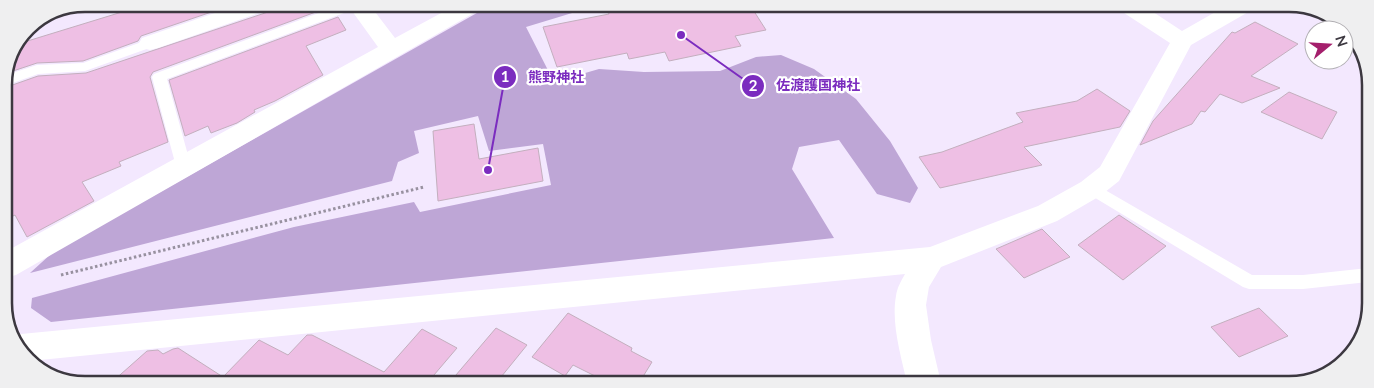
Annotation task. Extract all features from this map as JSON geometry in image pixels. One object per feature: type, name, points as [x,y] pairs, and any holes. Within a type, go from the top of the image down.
[{"type":"street","points":[[150,43],[239,12]]},
{"type":"street","points":[[363,12],[392,50]]},
{"type":"street","points":[[12,262],[459,12]]},
{"type":"street","points":[[1139,12],[1182,41]]},
{"type":"street","points":[[28,347],[931,259],[1040,216],[1093,188],[1110,174],[1182,41],[1232,12]]},
{"type":"street","points":[[923,375],[912,317],[911,297],[917,280],[931,259]]},
{"type":"lane","points":[[183,166],[159,77],[335,12]]},
{"type":"lane","points":[[13,78],[37,70],[85,67],[150,43]]},
{"type":"lane","points":[[1093,188],[1249,282],[1303,282],[1362,275]]},
{"type":"path","points":[[52,277],[424,187]]},
{"type":"shaded area","points":[[479,12],[575,12],[526,27],[554,82],[599,69],[644,72],[720,71],[756,57],[781,55],[814,69],[856,99],[890,141],[918,188],[910,203],[877,194],[839,140],[799,147],[792,169],[834,238],[51,322],[31,308],[32,298],[294,227],[414,202],[420,212],[551,185],[543,144],[489,151],[478,116],[414,131],[419,153],[398,162],[392,181],[30,273],[52,253]]},
{"type":"building","points":[[122,12],[212,12],[141,36],[138,41],[83,61],[37,63],[14,71],[18,57],[29,41]]},
{"type":"building","points":[[268,12],[316,12],[153,72],[150,77],[168,142],[119,162],[121,166],[82,182],[94,201],[27,237],[15,215],[12,216],[13,85],[38,76],[86,73]]},
{"type":"building","points":[[608,12],[754,12],[766,30],[735,36],[741,46],[669,61],[665,52],[629,59],[627,53],[557,67],[543,27],[609,14]]},
{"type":"building","points":[[338,17],[346,30],[306,46],[323,75],[254,110],[255,112],[237,123],[211,133],[208,126],[185,136],[169,80]]},
{"type":"building","points":[[1255,22],[1298,44],[1251,76],[1280,88],[1242,103],[1220,94],[1205,112],[1201,111],[1192,124],[1140,145],[1153,121],[1232,32],[1235,33]]},
{"type":"building","points":[[1097,89],[1130,111],[1120,127],[1024,147],[1042,165],[940,188],[919,157],[942,152],[1023,122],[1016,113],[1077,101]]},
{"type":"building","points":[[1289,92],[1337,112],[1322,139],[1261,112]]},
{"type":"building","points":[[474,124],[479,159],[538,148],[543,181],[438,201],[433,131]]},
{"type":"building","points":[[1119,215],[1166,246],[1123,280],[1078,245]]},
{"type":"building","points":[[1042,229],[1070,257],[1024,278],[996,249]]},
{"type":"building","points":[[1259,308],[1288,336],[1239,357],[1211,327]]},
{"type":"building","points":[[568,313],[632,348],[631,351],[652,362],[644,376],[594,376],[573,365],[564,376],[532,357]]},
{"type":"building","points":[[496,328],[527,345],[502,376],[455,376]]},
{"type":"building","points":[[422,329],[457,348],[433,376],[224,376],[259,340],[288,355],[307,335],[312,335],[384,372]]},
{"type":"building","points":[[178,348],[221,376],[119,376],[147,351],[158,350],[163,354]]},
{"type":"place","name":"佐渡護国神社","points":[[681,35]]},
{"type":"place","name":"熊野神社","points":[[488,170]]}]
